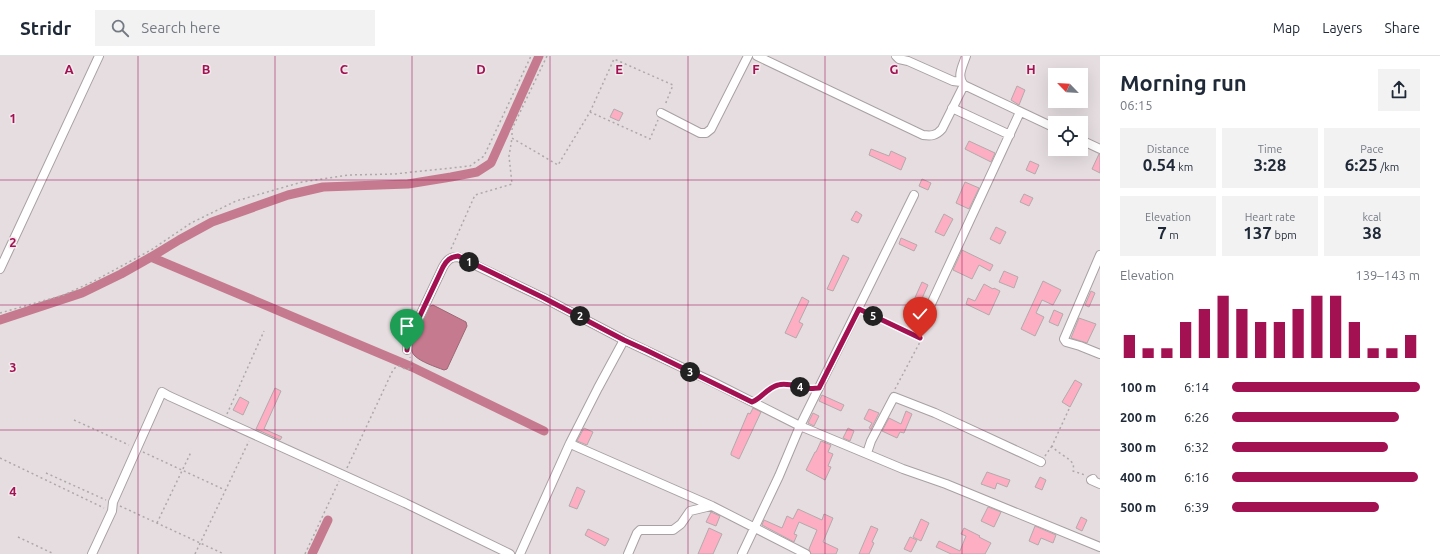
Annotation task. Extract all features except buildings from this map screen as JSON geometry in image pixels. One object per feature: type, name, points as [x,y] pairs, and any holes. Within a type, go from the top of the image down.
[{"type":"street","points":[[0,269],[99,56]]},
{"type":"street","points":[[661,113],[700,133],[706,133],[711,129],[748,56]]},
{"type":"street","points":[[757,56],[923,135],[932,136],[938,134],[942,129],[963,84]]},
{"type":"street","points":[[896,56],[899,59],[908,61],[963,84],[1048,125]]},
{"type":"street","points":[[963,84],[960,78],[961,69],[966,56]]},
{"type":"street","points":[[952,108],[1010,135]]},
{"type":"street","points":[[919,334],[1020,112]]},
{"type":"street","points":[[1088,143],[1100,149]]},
{"type":"street","points":[[742,554],[779,476],[800,426],[914,195]]},
{"type":"street","points":[[1100,255],[1097,266],[1064,339],[1066,342],[1100,354]]},
{"type":"street","points":[[407,350],[408,341],[447,260],[455,257],[464,259],[582,317],[624,340],[800,426],[903,469],[946,484],[1100,547]]},
{"type":"street","points":[[520,554],[570,443],[624,340]]},
{"type":"street","points":[[92,554],[162,392],[405,503],[510,554]]},
{"type":"street","points":[[867,453],[894,397],[935,413],[1040,462]]},
{"type":"street","points":[[570,443],[712,506],[806,554]]},
{"type":"street","points":[[1093,479],[1092,480],[1100,484]]},
{"type":"street","points":[[628,554],[637,533],[640,530],[674,530],[681,524],[690,511],[712,506]]},
{"type":"path","points":[[0,313],[70,293],[151,250],[191,223],[236,201],[302,182],[349,176],[394,174],[470,166],[484,156],[531,56]]},
{"type":"path","points":[[447,260],[475,195],[512,184],[508,156],[512,138],[512,129],[547,56]]},
{"type":"path","points":[[512,138],[558,166],[590,112],[614,59],[673,85],[650,139],[590,112]]},
{"type":"path","points":[[859,309],[919,334],[920,342],[895,390],[894,397]]},
{"type":"path","points":[[223,421],[264,331]]},
{"type":"path","points":[[305,554],[339,481],[344,476],[393,370],[399,366],[405,369],[411,368],[412,365]]},
{"type":"path","points":[[752,402],[759,400],[771,388],[779,384],[808,389],[819,388]]},
{"type":"path","points":[[1040,462],[1052,446],[1068,410]]},
{"type":"path","points":[[74,420],[183,469],[225,490]]},
{"type":"path","points":[[195,554],[252,434]]},
{"type":"path","points":[[1052,446],[1056,452],[1066,457],[1073,465],[1073,471],[1093,479]]},
{"type":"path","points":[[157,523],[191,452]]},
{"type":"path","points":[[0,458],[112,508],[123,506],[224,554]]},
{"type":"path","points":[[46,473],[108,501],[112,508]]},
{"type":"path","points":[[18,537],[54,554]]},
{"type":"shaded area","points":[[433,305],[466,322],[467,326],[447,369],[444,370],[421,360],[412,352],[413,339],[416,332],[428,307]]},
{"type":"waterway","points":[[0,320],[82,293],[121,274],[212,222],[288,195],[323,187],[408,184],[477,172],[491,163],[539,56]]},
{"type":"waterway","points":[[151,257],[412,367],[544,431]]},
{"type":"waterway","points":[[312,554],[328,520]]},
{"type":"route","points":[[407,350],[408,341],[443,267],[447,260],[451,257],[458,256],[544,298],[624,340],[714,382],[752,402],[759,400],[771,388],[779,384],[808,389],[819,388],[859,309],[920,338]]}]
